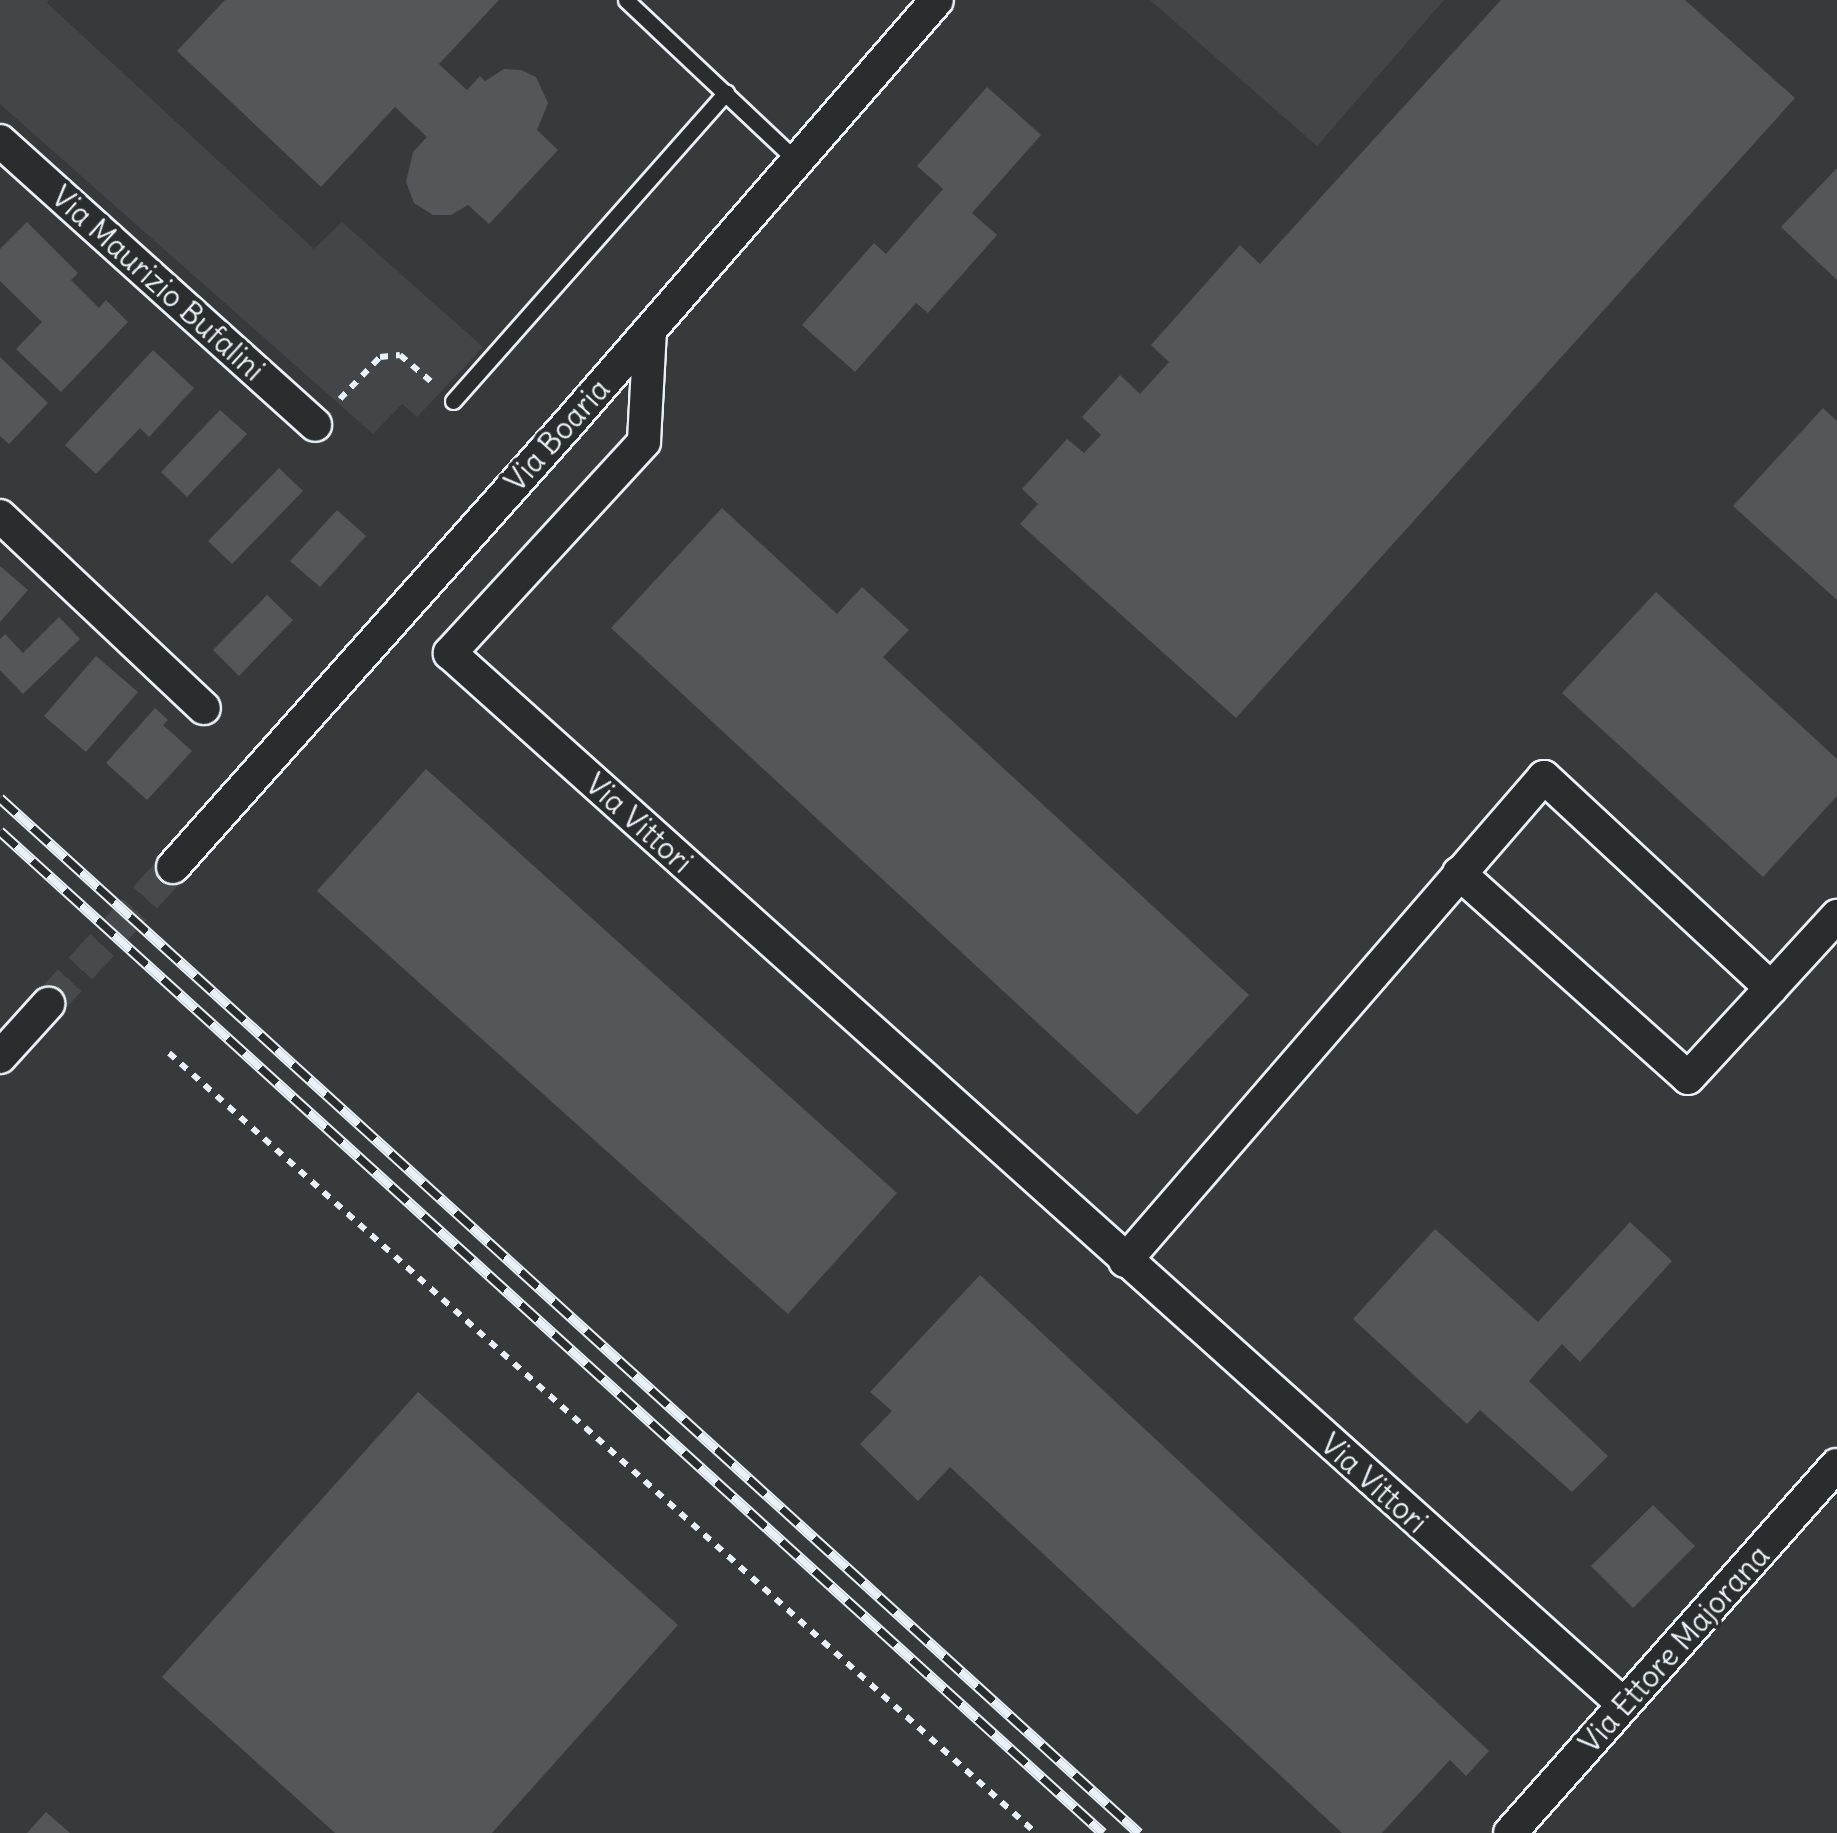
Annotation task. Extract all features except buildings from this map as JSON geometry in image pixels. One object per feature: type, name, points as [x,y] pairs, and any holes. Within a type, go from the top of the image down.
[{"type":"street","name":"Via Boaria","points":[[173,867],[798,162],[936,0]]},
{"type":"street","name":"Via Maurizio Bufalini","points":[[0,141],[315,425]]},
{"type":"street","name":"Via Vittori","points":[[650,330],[644,442],[450,653],[1624,1705]]},
{"type":"street","points":[[0,516],[204,708]]},
{"type":"street","points":[[1125,1261],[1544,777],[1771,988]]},
{"type":"street","points":[[1460,873],[1688,1078],[1837,916]]},
{"type":"street","points":[[0,1058],[48,1004]]},
{"type":"street","name":"Via Ettore Majorana","points":[[1510,1833],[1837,1464]]},
{"type":"lane","points":[[626,0],[798,162]]},
{"type":"lane","points":[[453,401],[726,92]]},
{"type":"path","points":[[315,425],[380,357],[400,355],[453,401]]},
{"type":"path","points":[[169,1053],[1036,1833]]},
{"type":"shaded area","points":[[0,0],[1837,0],[1837,1833],[0,1833]]},
{"type":"shaded area","points":[[0,0],[49,0],[47,3],[314,249],[342,222],[483,347],[417,417],[402,404],[373,434],[0,104]]},
{"type":"shaded area","points":[[1150,0],[1444,0],[1317,146]]},
{"type":"tunnel","points":[[48,1004],[173,867]]},
{"type":"railway","points":[[0,798],[1139,1833]]},
{"type":"railway","points":[[0,831],[1103,1833]]}]
